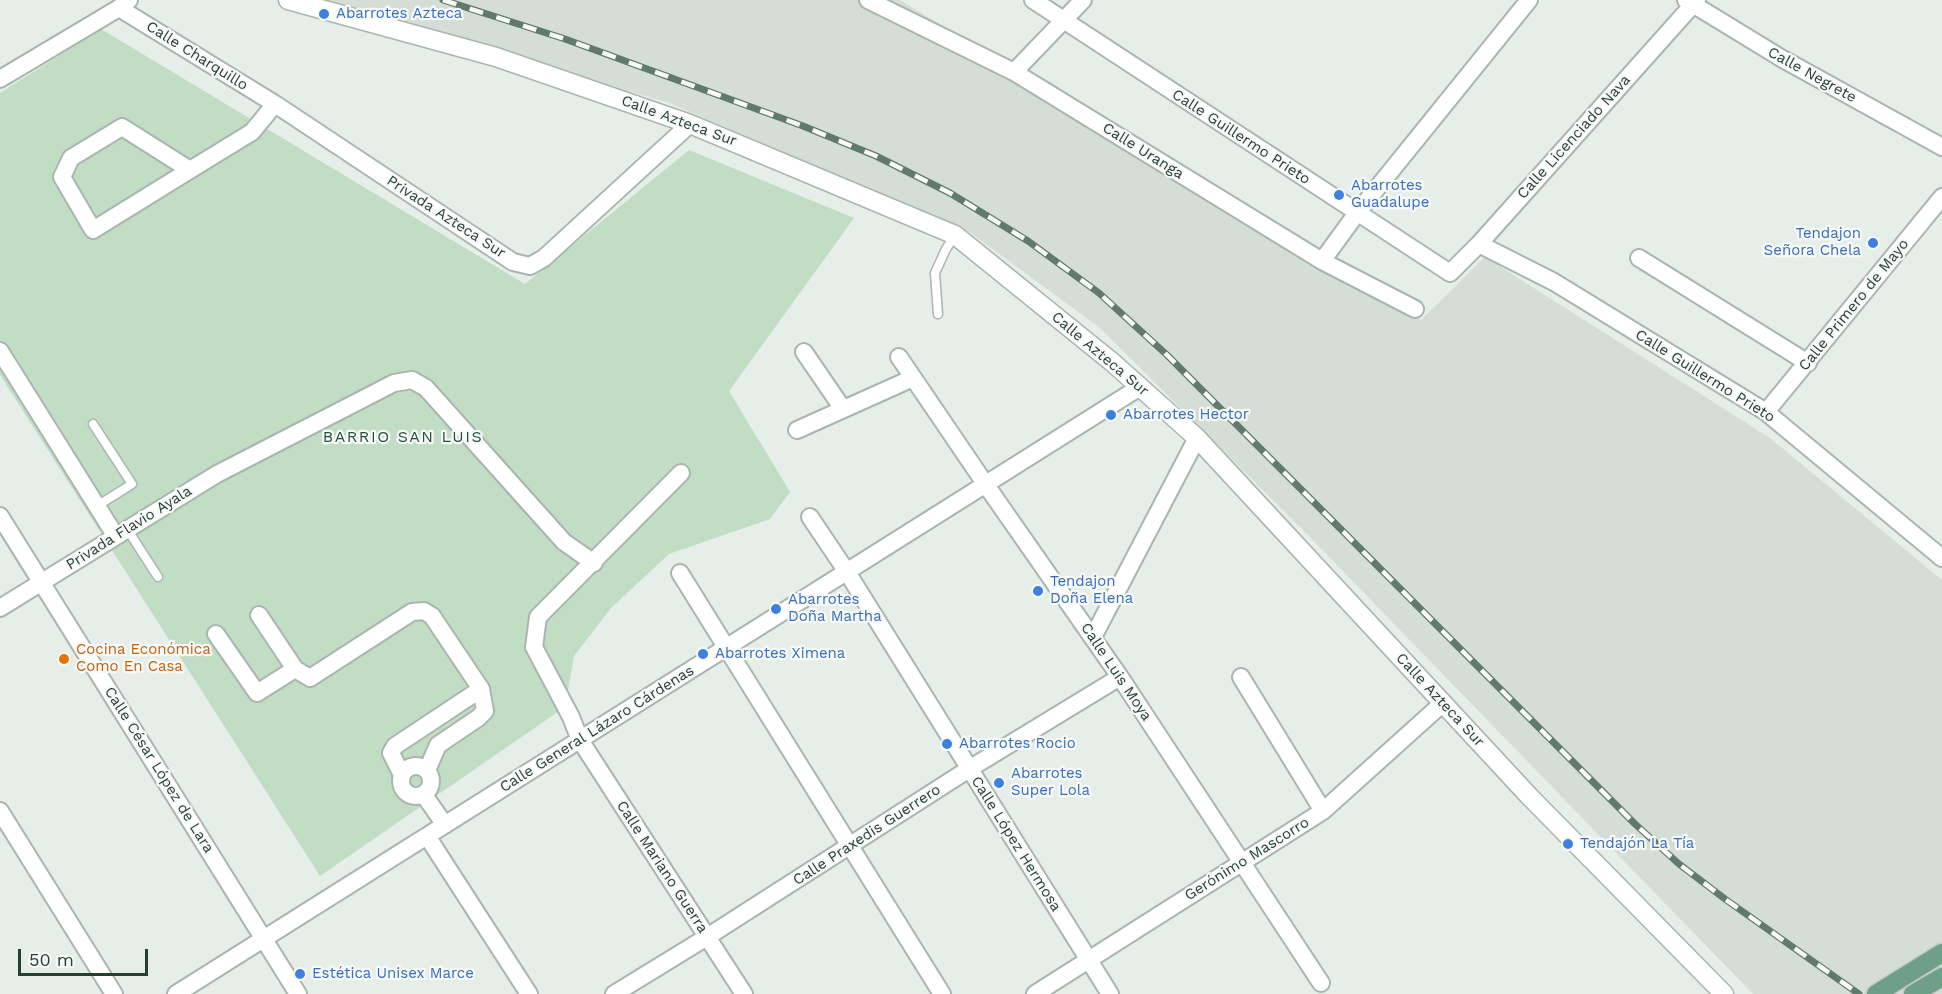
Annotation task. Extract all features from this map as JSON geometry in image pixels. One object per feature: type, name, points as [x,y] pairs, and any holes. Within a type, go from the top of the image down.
[{"type":"main road","points":[[1876,994],[1942,953]]},
{"type":"main road","points":[[1913,994],[1942,977]]},
{"type":"street","name":"Calle Azteca Sur","points":[[288,0],[496,57],[690,124],[955,235],[1112,362],[1197,438],[1529,796],[1724,994]]},
{"type":"street","name":"Calle Uranga","points":[[868,0],[1014,72],[1322,261],[1415,309]]},
{"type":"street","name":"Calle Guillermo Prieto","points":[[1033,0],[1450,273]]},
{"type":"street","points":[[1014,72],[1083,0]]},
{"type":"street","points":[[1322,261],[1357,213],[1529,0]]},
{"type":"street","name":"Calle Negrete","points":[[1692,2],[1781,58],[1942,147]]},
{"type":"street","name":"Calle Licenciado Nava","points":[[1450,273],[1479,244],[1692,2]]},
{"type":"street","points":[[0,79],[124,4]]},
{"type":"street","name":"Calle Charquillo","points":[[124,4],[275,104]]},
{"type":"street","name":"Privada Azteca Sur","points":[[275,104],[513,262],[530,266],[544,258],[690,124]]},
{"type":"street","points":[[190,171],[122,128],[71,158],[62,177],[93,230],[190,171],[252,132],[275,104]]},
{"type":"street","name":"Calle Primero de Mayo","points":[[1766,412],[1942,197]]},
{"type":"street","name":"Calle Guillermo Prieto","points":[[1479,244],[1554,282],[1766,412],[1942,558]]},
{"type":"street","points":[[1639,258],[1808,363]]},
{"type":"street","points":[[0,351],[96,507],[121,532]]},
{"type":"street","points":[[804,352],[843,409]]},
{"type":"street","name":"Calle Luis Moya","points":[[899,357],[1120,677],[1321,983]]},
{"type":"street","points":[[797,430],[913,378]]},
{"type":"street","name":"Privada Flavio Ayala","points":[[0,608],[217,474],[394,383],[412,380],[426,388],[564,542],[594,562]]},
{"type":"street","name":"Calle General Lázaro Cárdenas","points":[[176,994],[1140,387]]},
{"type":"street","points":[[1093,637],[1197,438]]},
{"type":"street","name":"Calle Mariano Guerra","points":[[681,473],[538,617],[534,647],[571,717],[580,740],[744,994]]},
{"type":"street","name":"Calle César López de Lara","points":[[0,516],[298,994]]},
{"type":"street","name":"Calle López Hermosa","points":[[810,517],[847,572],[1110,994]]},
{"type":"street","points":[[680,573],[942,994]]},
{"type":"street","points":[[259,615],[295,669],[310,678],[412,612],[424,611],[432,616],[481,689],[485,711],[438,745],[427,770]]},
{"type":"street","points":[[216,634],[257,693],[295,669]]},
{"type":"street","name":"Calle Praxedis Guerrero","points":[[614,994],[969,769],[1120,677]]},
{"type":"street","points":[[1241,677],[1323,811]]},
{"type":"street","points":[[402,774],[409,767],[418,765],[427,770],[432,778],[431,788],[424,795],[414,797],[406,793],[401,784],[402,774],[390,753],[395,746],[481,689]]},
{"type":"street","name":"Gerónimo Mascorro","points":[[1035,994],[1323,811],[1443,703]]},
{"type":"street","points":[[424,795],[445,825]]},
{"type":"street","points":[[0,811],[114,994]]},
{"type":"street","points":[[427,836],[529,994]]},
{"type":"lane","points":[[938,314],[935,273],[945,249],[955,235]]},
{"type":"lane","points":[[93,424],[132,484],[96,507]]},
{"type":"lane","points":[[121,532],[158,577]]},
{"type":"shaded area","points":[[300,0],[900,0],[1007,65],[1049,81],[1326,272],[1421,320],[1485,257],[1770,438],[1942,580],[1942,994],[1753,994],[1301,528],[1100,328],[968,231],[667,102]]},
{"type":"green space","points":[[101,29],[525,284],[689,150],[854,218],[729,391],[790,492],[770,519],[669,554],[611,608],[574,656],[565,707],[320,876],[0,375],[0,93]]},
{"type":"railway","points":[[443,0],[565,39],[803,126],[876,156],[950,193],[1028,241],[1099,293],[1167,355],[1635,824],[1679,864],[1859,994]]},
{"type":"place","name":"Abarrotes Azteca","points":[[324,14]]},
{"type":"place","name":"Abarrotes Guadalupe","points":[[1339,195]]},
{"type":"place","name":"Tendajon Señora Chela","points":[[1873,243]]},
{"type":"place","name":"Abarrotes Hector","points":[[1111,415]]},
{"type":"place","name":"Tendajon Doña Elena","points":[[1038,591]]},
{"type":"place","name":"Abarrotes Doña Martha","points":[[776,609]]},
{"type":"place","name":"Abarrotes Ximena","points":[[703,654]]},
{"type":"place","name":"Cocina Económica Como En Casa","points":[[64,659]]},
{"type":"place","name":"Abarrotes Rocio","points":[[947,744]]},
{"type":"place","name":"Abarrotes Super Lola","points":[[999,783]]},
{"type":"place","name":"Tendajón La Tía","points":[[1568,844]]},
{"type":"place","name":"Estética Unisex Marce","points":[[300,974]]},
{"type":"district","name":"BARRIO SAN LUIS","points":[[403,437]]}]
